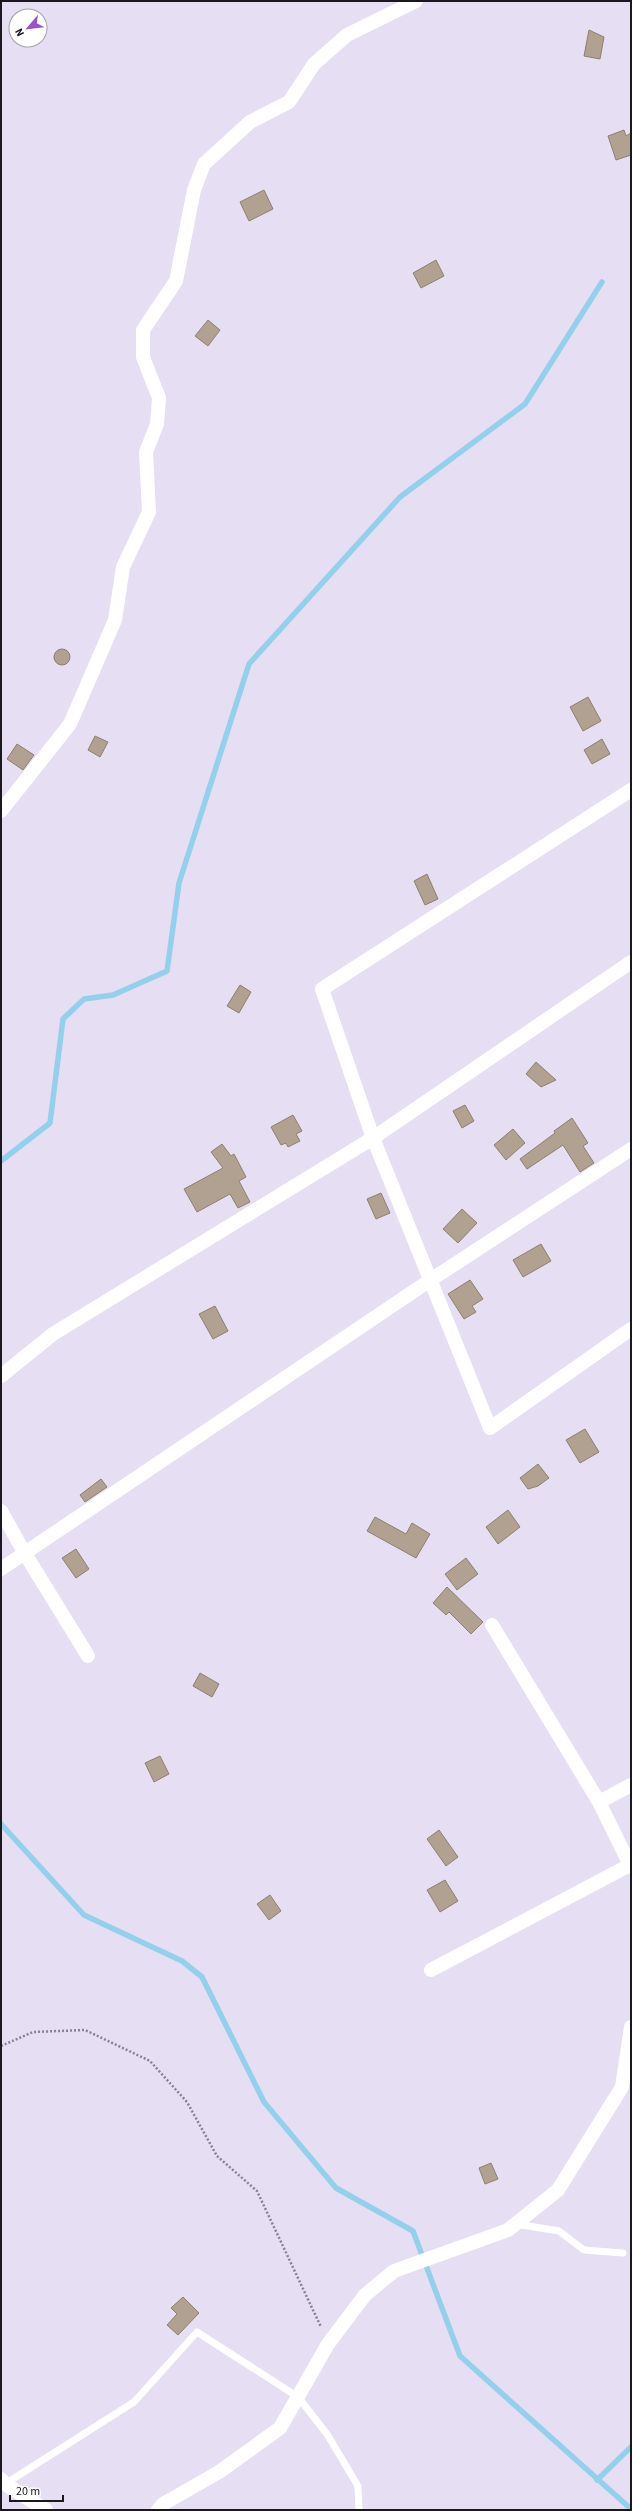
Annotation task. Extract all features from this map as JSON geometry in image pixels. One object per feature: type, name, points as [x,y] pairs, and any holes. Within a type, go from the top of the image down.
[{"type":"street","points":[[1,811],[70,724],[115,620],[123,566],[149,512],[146,452],[157,424],[159,398],[143,357],[143,330],[176,281],[194,190],[204,164],[250,122],[289,102],[314,64],[347,35],[416,1]]},
{"type":"street","points":[[631,790],[322,989],[373,1138],[429,1281],[490,1428],[631,1329]]},
{"type":"street","points":[[1,1376],[53,1334],[373,1138],[631,962]]},
{"type":"street","points":[[1,1569],[24,1552],[429,1281],[631,1149]]},
{"type":"street","points":[[1,1511],[24,1552],[88,1656]]},
{"type":"street","points":[[431,1970],[630,1866],[599,1802],[492,1625]]},
{"type":"street","points":[[599,1802],[631,1785]]},
{"type":"street","points":[[158,2510],[163,2504],[220,2472],[280,2428],[328,2344],[366,2294],[394,2271],[508,2230],[558,2190],[622,2087],[631,2027]]},
{"type":"street","points":[[3,2481],[46,2510]]},
{"type":"lane","points":[[515,2224],[559,2231],[584,2250],[623,2253]]},
{"type":"lane","points":[[3,2481],[134,2402],[197,2332],[298,2397],[327,2434],[358,2486],[359,2510]]},
{"type":"path","points":[[1,2046],[33,2032],[85,2030],[150,2061],[187,2102],[217,2156],[257,2191],[328,2344]]},
{"type":"building","points":[[589,30],[604,37],[600,59],[584,56]]},
{"type":"building","points":[[624,130],[626,136],[631,133],[631,155],[616,160],[608,136]]},
{"type":"building","points":[[264,190],[273,209],[249,221],[240,202]]},
{"type":"building","points":[[436,260],[444,276],[421,288],[413,273]]},
{"type":"building","points":[[208,320],[220,330],[208,346],[195,336]]},
{"type":"building","points":[[62,649],[69,654],[70,657],[65,664],[62,665],[55,660],[54,657],[59,650]]},
{"type":"building","points":[[588,697],[601,721],[583,731],[570,707]]},
{"type":"building","points":[[95,736],[108,742],[100,757],[88,750]]},
{"type":"building","points":[[602,739],[610,754],[592,764],[584,750]]},
{"type":"building","points":[[17,744],[34,755],[23,770],[7,759]]},
{"type":"building","points":[[427,874],[438,899],[425,905],[414,881]]},
{"type":"building","points":[[240,985],[251,992],[239,1013],[227,1006]]},
{"type":"building","points":[[536,1062],[556,1080],[541,1087],[526,1074]]},
{"type":"building","points":[[465,1105],[474,1121],[462,1128],[453,1111]]},
{"type":"building","points":[[293,1115],[302,1131],[296,1134],[300,1141],[288,1147],[286,1143],[281,1145],[271,1127]]},
{"type":"building","points":[[572,1118],[588,1143],[583,1146],[594,1163],[580,1172],[563,1145],[527,1169],[520,1159],[555,1133],[554,1131]]},
{"type":"building","points":[[513,1129],[525,1143],[506,1160],[494,1145]]},
{"type":"building","points":[[222,1144],[231,1156],[234,1154],[246,1177],[239,1181],[250,1202],[238,1208],[230,1194],[197,1212],[184,1189],[223,1168],[211,1152]]},
{"type":"building","points":[[381,1193],[390,1213],[376,1219],[367,1199]]},
{"type":"building","points":[[462,1209],[477,1223],[458,1243],[443,1229]]},
{"type":"building","points":[[541,1244],[551,1261],[523,1277],[513,1260]]},
{"type":"building","points":[[470,1280],[483,1299],[472,1306],[476,1312],[464,1319],[448,1294]]},
{"type":"building","points":[[215,1306],[228,1331],[213,1339],[199,1314]]},
{"type":"building","points":[[585,1429],[599,1452],[580,1463],[566,1440]]},
{"type":"building","points":[[538,1464],[549,1478],[538,1486],[528,1489],[520,1478]]},
{"type":"building","points":[[101,1479],[107,1487],[85,1502],[80,1495]]},
{"type":"building","points":[[508,1510],[520,1527],[498,1544],[486,1527]]},
{"type":"building","points":[[375,1517],[406,1534],[412,1523],[430,1534],[416,1558],[367,1531]]},
{"type":"building","points":[[76,1549],[89,1569],[76,1578],[62,1558]]},
{"type":"building","points":[[466,1558],[478,1574],[457,1590],[445,1574]]},
{"type":"building","points":[[447,1587],[483,1622],[471,1634],[449,1612],[446,1615],[433,1603]]},
{"type":"building","points":[[200,1673],[219,1684],[212,1697],[193,1686]]},
{"type":"building","points":[[160,1756],[169,1774],[154,1782],[145,1763]]},
{"type":"building","points":[[439,1830],[458,1857],[446,1866],[427,1839]]},
{"type":"building","points":[[445,1880],[458,1901],[440,1912],[427,1890]]},
{"type":"building","points":[[270,1895],[281,1911],[269,1920],[257,1904]]},
{"type":"building","points":[[491,2163],[498,2179],[485,2184],[479,2168]]},
{"type":"building","points":[[183,2297],[199,2313],[178,2335],[167,2325],[177,2314],[171,2308]]},
{"type":"waterway","points":[[1,1161],[50,1123],[63,1019],[84,999],[113,995],[167,971],[179,883],[249,664],[400,497],[525,404],[602,282]]},
{"type":"waterway","points":[[1,1824],[84,1915],[182,1961],[202,1977],[264,2102],[336,2188],[413,2231],[460,2356],[631,2509]]},
{"type":"waterway","points":[[597,2480],[631,2447]]}]
